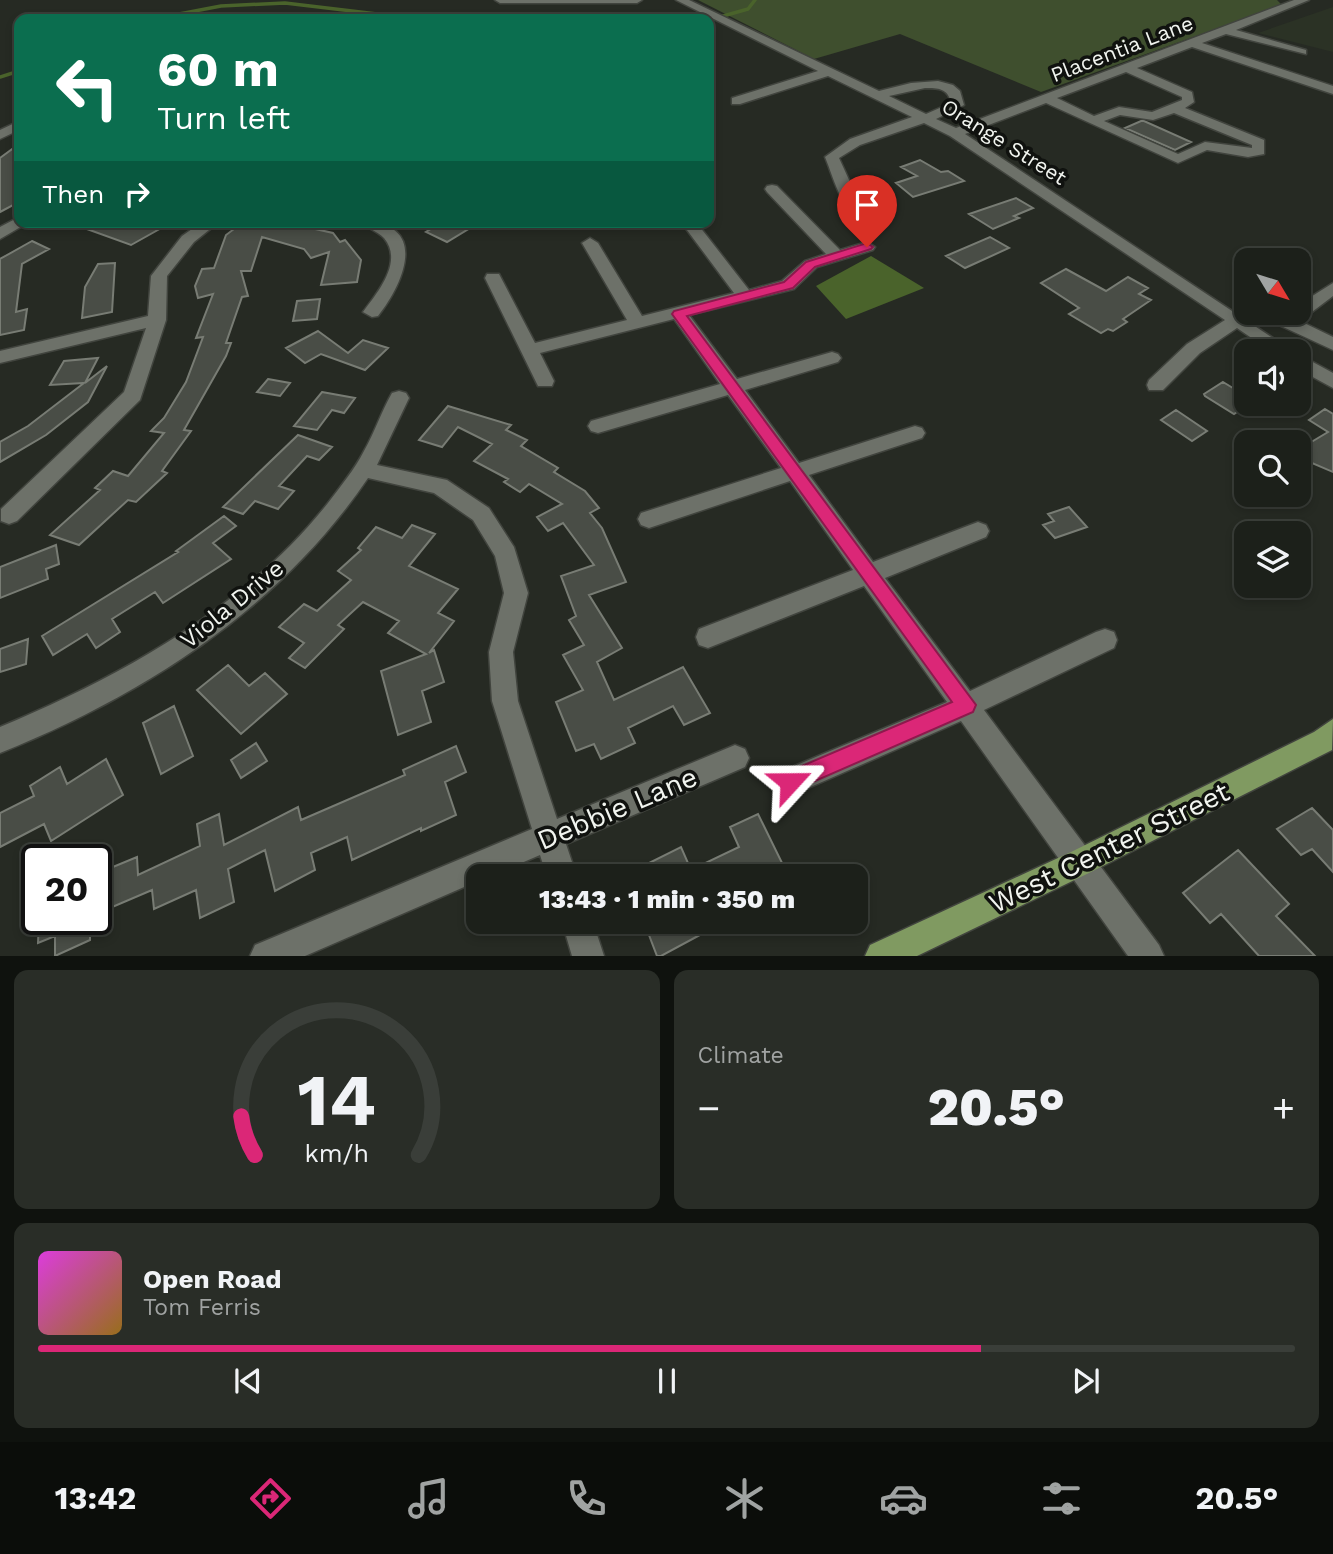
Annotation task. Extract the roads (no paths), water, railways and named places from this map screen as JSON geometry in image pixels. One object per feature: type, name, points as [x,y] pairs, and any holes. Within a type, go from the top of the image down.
[{"type":"main road","name":"West Center Street","points":[[881,956],[1329,742]]},
{"type":"street","points":[[500,0],[637,0]]},
{"type":"street","name":"Orange Street","points":[[681,0],[708,14]]},
{"type":"street","name":"Placentia Lane","points":[[955,133],[1295,1]]},
{"type":"street","name":"Orange Street","points":[[714,17],[955,133],[1234,318]]},
{"type":"street","points":[[1225,30],[1302,52]]},
{"type":"street","points":[[1192,43],[1333,90]]},
{"type":"street","points":[[1093,121],[1119,111],[1146,117],[1188,102],[1188,95],[1127,68]]},
{"type":"street","points":[[736,101],[828,72]]},
{"type":"street","points":[[872,222],[853,206],[832,158],[855,142],[958,105],[955,94],[947,87],[918,84],[877,96]]},
{"type":"street","points":[[1046,99],[1178,159],[1206,146],[1248,153],[1259,151],[1259,143],[1174,108]]},
{"type":"street","points":[[772,189],[837,256]]},
{"type":"street","points":[[9,515],[133,394],[157,320],[159,276],[188,239],[204,228]]},
{"type":"street","points":[[372,312],[392,286],[400,260],[393,240],[379,228]]},
{"type":"street","points":[[693,228],[745,296]]},
{"type":"street","points":[[590,243],[638,324]]},
{"type":"street","points":[[529,350],[788,285],[811,264],[867,247]]},
{"type":"street","points":[[494,278],[545,381]]},
{"type":"street","points":[[1333,288],[1287,323],[1333,344]]},
{"type":"street","points":[[679,314],[1149,956]]},
{"type":"street","points":[[0,357],[157,320]]},
{"type":"street","points":[[1156,385],[1187,352],[1214,331],[1234,323]]},
{"type":"street","name":"Orange Street","points":[[1246,326],[1266,339]]},
{"type":"street","points":[[598,426],[832,358]]},
{"type":"street","points":[[1311,367],[1331,379]]},
{"type":"street","name":"Viola Drive","points":[[0,740],[45,723],[129,681],[193,638],[259,587],[330,518],[366,470],[391,421],[399,398]]},
{"type":"street","points":[[649,519],[915,433]]},
{"type":"street","points":[[366,470],[440,486],[481,514],[506,554],[516,593],[501,652],[505,701],[558,864]]},
{"type":"street","points":[[708,637],[978,531]]},
{"type":"street","points":[[790,782],[966,705],[1105,640]]},
{"type":"street","name":"Debbie Lane","points":[[266,956],[735,758]]},
{"type":"street","points":[[581,934],[588,956]]},
{"type":"waterway","points":[[714,19],[748,9],[755,0]]},
{"type":"waterway","points":[[179,14],[221,6],[285,3],[377,14]]},
{"type":"waterway","points":[[0,77],[14,73]]}]
